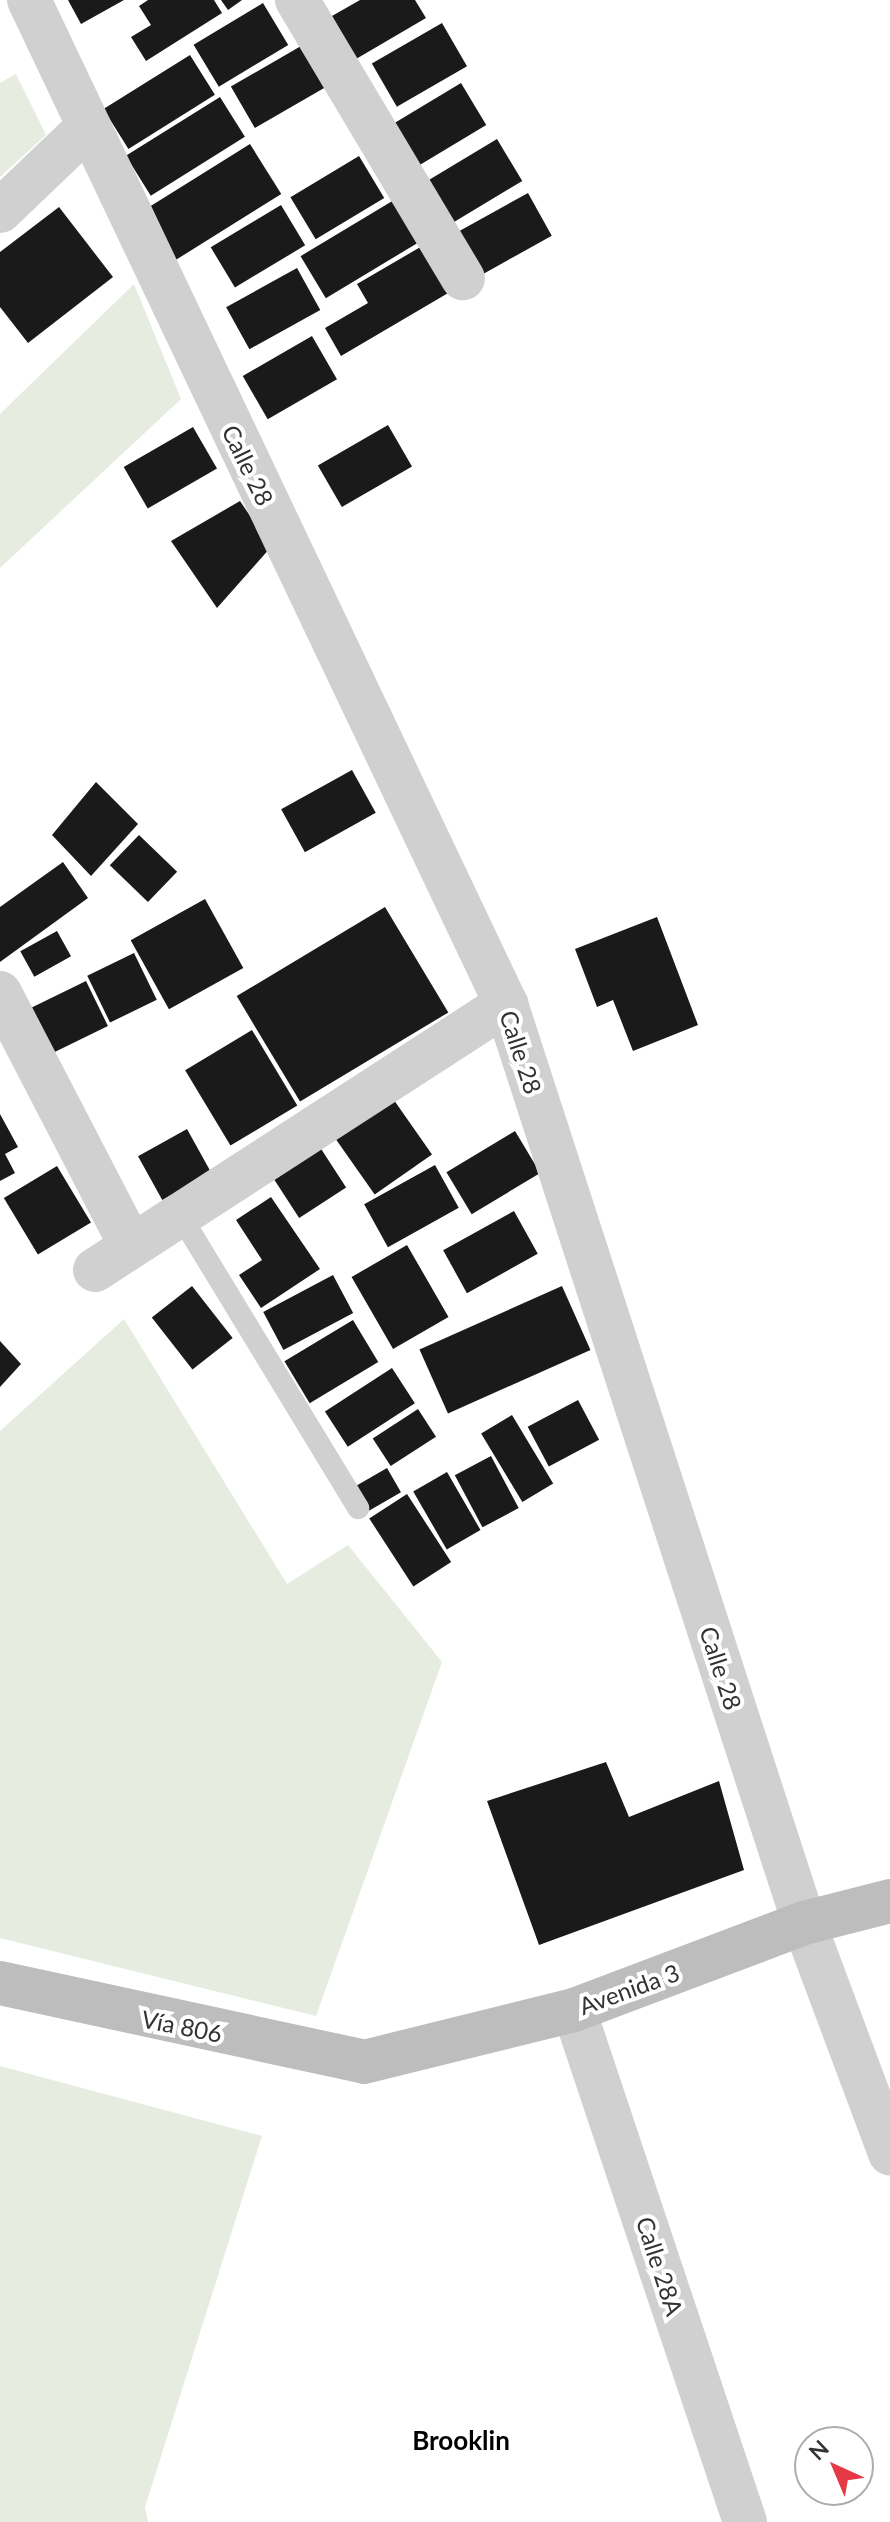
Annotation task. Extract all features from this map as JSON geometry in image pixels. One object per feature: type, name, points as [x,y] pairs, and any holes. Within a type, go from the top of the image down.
[{"type":"street","name":"Calle 28","points":[[29,0],[87,128],[506,1004],[804,1923],[890,2153]]},
{"type":"street","points":[[297,0],[463,278]]},
{"type":"street","points":[[0,211],[87,128]]},
{"type":"street","points":[[0,993],[130,1244]]},
{"type":"street","points":[[95,1270],[177,1210],[506,1004]]},
{"type":"street","name":"Avenida 3","points":[[364,2062],[574,2010],[804,1923],[890,1901]]},
{"type":"street","name":"Vía 806","points":[[0,1983],[364,2062]]},
{"type":"street","name":"Calle 28A","points":[[574,2010],[745,2522]]},
{"type":"lane","points":[[177,1210],[358,1508]]},
{"type":"shaded area","points":[[16,74],[46,135],[0,177],[0,83]]},
{"type":"shaded area","points":[[134,284],[181,399],[0,568],[0,414]]},
{"type":"shaded area","points":[[124,1319],[287,1584],[348,1545],[442,1662],[316,2016],[0,1938],[0,1431]]},
{"type":"shaded area","points":[[0,2066],[262,2136],[145,2507],[148,2522],[0,2522]]},
{"type":"building","points":[[68,0],[124,0],[81,24]]},
{"type":"building","points":[[148,0],[214,0],[222,13],[146,61],[131,37],[151,25],[139,6]]},
{"type":"building","points":[[221,0],[242,0],[228,10]]},
{"type":"building","points":[[360,0],[415,0],[426,18],[356,59],[332,16]]},
{"type":"building","points":[[263,3],[288,45],[219,87],[194,45]]},
{"type":"building","points":[[442,23],[467,66],[397,107],[372,64]]},
{"type":"building","points":[[301,46],[325,88],[255,128],[231,86]]},
{"type":"building","points":[[190,55],[215,95],[128,149],[103,109]]},
{"type":"building","points":[[461,83],[486,125],[418,166],[392,124]]},
{"type":"building","points":[[220,97],[245,137],[151,196],[126,156]]},
{"type":"building","points":[[497,139],[522,181],[453,223],[428,181]]},
{"type":"building","points":[[250,144],[281,194],[174,261],[142,211]]},
{"type":"building","points":[[359,156],[384,198],[316,239],[290,197]]},
{"type":"building","points":[[528,193],[552,236],[481,275],[457,232]]},
{"type":"building","points":[[394,200],[419,242],[326,298],[301,256]]},
{"type":"building","points":[[281,205],[305,245],[235,288],[211,247]]},
{"type":"building","points":[[59,207],[113,277],[28,343],[0,307],[0,252]]},
{"type":"building","points":[[429,242],[455,289],[341,356],[325,328],[368,303],[357,284]]},
{"type":"building","points":[[297,268],[320,310],[249,349],[226,307]]},
{"type":"building","points":[[312,336],[337,379],[268,419],[243,376]]},
{"type":"building","points":[[388,425],[412,467],[342,507],[318,466]]},
{"type":"building","points":[[193,427],[217,469],[148,509],[124,467]]},
{"type":"building","points":[[240,501],[271,547],[217,608],[171,541]]},
{"type":"building","points":[[352,770],[376,813],[305,852],[281,809]]},
{"type":"building","points":[[96,782],[138,824],[91,876],[52,835]]},
{"type":"building","points":[[139,835],[177,872],[148,902],[110,865]]},
{"type":"building","points":[[63,862],[88,898],[0,962],[0,907]]},
{"type":"building","points":[[205,899],[243,968],[169,1009],[131,940]]},
{"type":"building","points":[[385,907],[448,1012],[300,1102],[237,996]]},
{"type":"building","points":[[657,917],[698,1025],[633,1051],[613,1000],[597,1007],[575,949]]},
{"type":"building","points":[[57,931],[71,956],[34,977],[20,951]]},
{"type":"building","points":[[134,953],[157,1000],[110,1023],[87,976]]},
{"type":"building","points":[[86,981],[108,1026],[41,1058],[19,1013]]},
{"type":"building","points":[[252,1030],[297,1105],[230,1146],[185,1070]]},
{"type":"building","points":[[389,1093],[432,1154],[375,1195],[332,1133]]},
{"type":"building","points":[[0,1114],[18,1147],[5,1154],[15,1173],[0,1181]]},
{"type":"building","points":[[187,1129],[211,1173],[162,1200],[138,1156]]},
{"type":"building","points":[[515,1131],[540,1173],[472,1214],[446,1172]]},
{"type":"building","points":[[314,1138],[346,1187],[299,1218],[267,1168]]},
{"type":"building","points":[[435,1165],[459,1208],[388,1247],[364,1204]]},
{"type":"building","points":[[57,1166],[91,1223],[38,1255],[4,1198]]},
{"type":"building","points":[[271,1197],[320,1269],[261,1308],[239,1275],[262,1260],[236,1220]]},
{"type":"building","points":[[514,1211],[538,1254],[467,1293],[443,1250]]},
{"type":"building","points":[[407,1245],[448,1317],[393,1349],[352,1277]]},
{"type":"building","points":[[333,1275],[353,1313],[283,1350],[263,1312]]},
{"type":"building","points":[[192,1286],[233,1338],[192,1369],[152,1317]]},
{"type":"building","points":[[562,1286],[590,1350],[448,1413],[419,1349]]},
{"type":"building","points":[[353,1320],[378,1362],[310,1403],[284,1361]]},
{"type":"building","points":[[0,1341],[21,1364],[0,1387]]},
{"type":"building","points":[[392,1368],[415,1403],[348,1447],[325,1412]]},
{"type":"building","points":[[578,1400],[599,1440],[549,1466],[528,1427]]},
{"type":"building","points":[[418,1409],[436,1437],[391,1466],[373,1438]]},
{"type":"building","points":[[512,1415],[553,1484],[522,1502],[481,1434]]},
{"type":"building","points":[[491,1456],[519,1508],[482,1527],[455,1475]]},
{"type":"building","points":[[387,1468],[401,1492],[367,1512],[353,1488]]},
{"type":"building","points":[[447,1472],[480,1530],[447,1550],[413,1492]]},
{"type":"building","points":[[407,1494],[451,1562],[413,1586],[369,1519]]},
{"type":"building","points":[[606,1762],[629,1817],[719,1781],[744,1870],[539,1945],[487,1801]]},
{"type":"district","name":"Brooklin","points":[[461,2441]]}]
